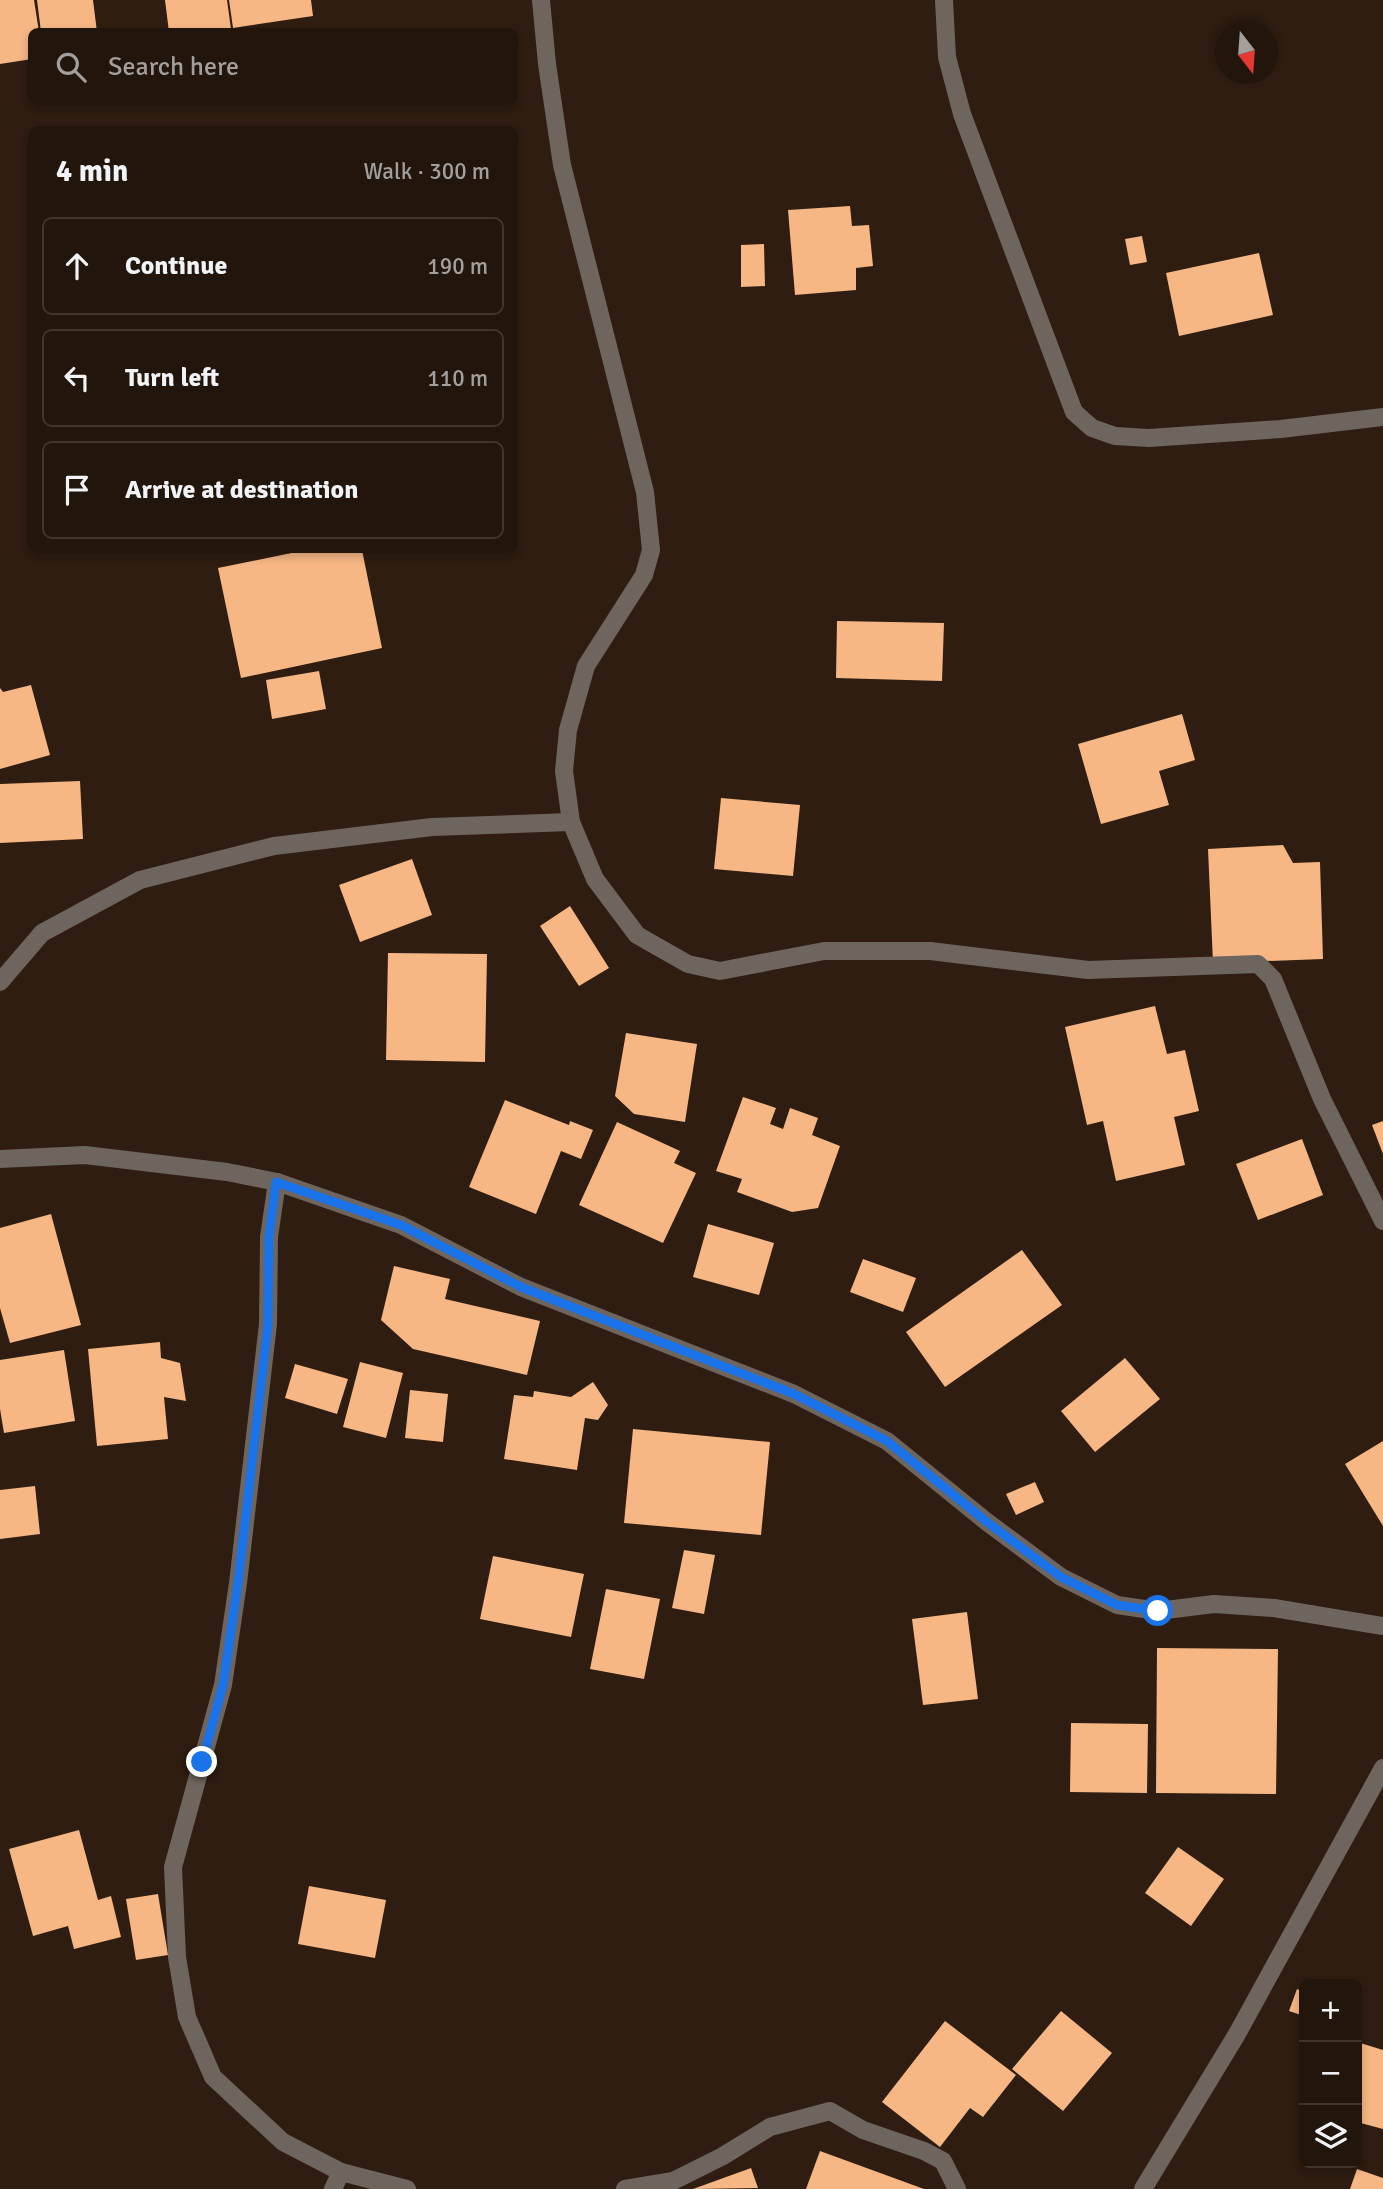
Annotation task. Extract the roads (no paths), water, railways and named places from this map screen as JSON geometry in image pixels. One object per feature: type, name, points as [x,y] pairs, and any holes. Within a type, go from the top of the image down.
[{"type":"street","points":[[541,0],[547,64],[562,165],[645,492],[651,550],[644,575],[586,666],[568,730],[564,771],[571,822],[595,878],[637,935],[688,964],[720,971],[824,951],[930,951],[1088,970],[1258,964],[1273,979],[1322,1099],[1383,1221]]},
{"type":"street","points":[[944,0],[947,57],[962,114],[1074,412],[1092,428],[1115,436],[1149,438],[1281,429],[1383,416]]},
{"type":"street","points":[[0,982],[42,933],[140,880],[274,846],[432,827],[571,822]]},
{"type":"street","points":[[0,1159],[85,1155],[227,1172],[276,1182],[401,1225],[521,1287],[794,1394],[887,1441],[987,1522],[1061,1577],[1117,1605],[1158,1611],[1214,1604],[1274,1608],[1383,1626]]},
{"type":"street","points":[[276,1182],[269,1237],[268,1324],[238,1583],[223,1685],[173,1867],[177,1956],[187,2017],[213,2077],[283,2142],[341,2172],[407,2189]]},
{"type":"street","points":[[1143,2189],[1237,2034],[1383,1768]]},
{"type":"street","points":[[625,2189],[673,2181],[723,2156],[769,2127],[830,2111],[863,2130],[924,2151],[943,2161],[957,2189]]},
{"type":"street","points":[[333,2189],[341,2172]]}]
